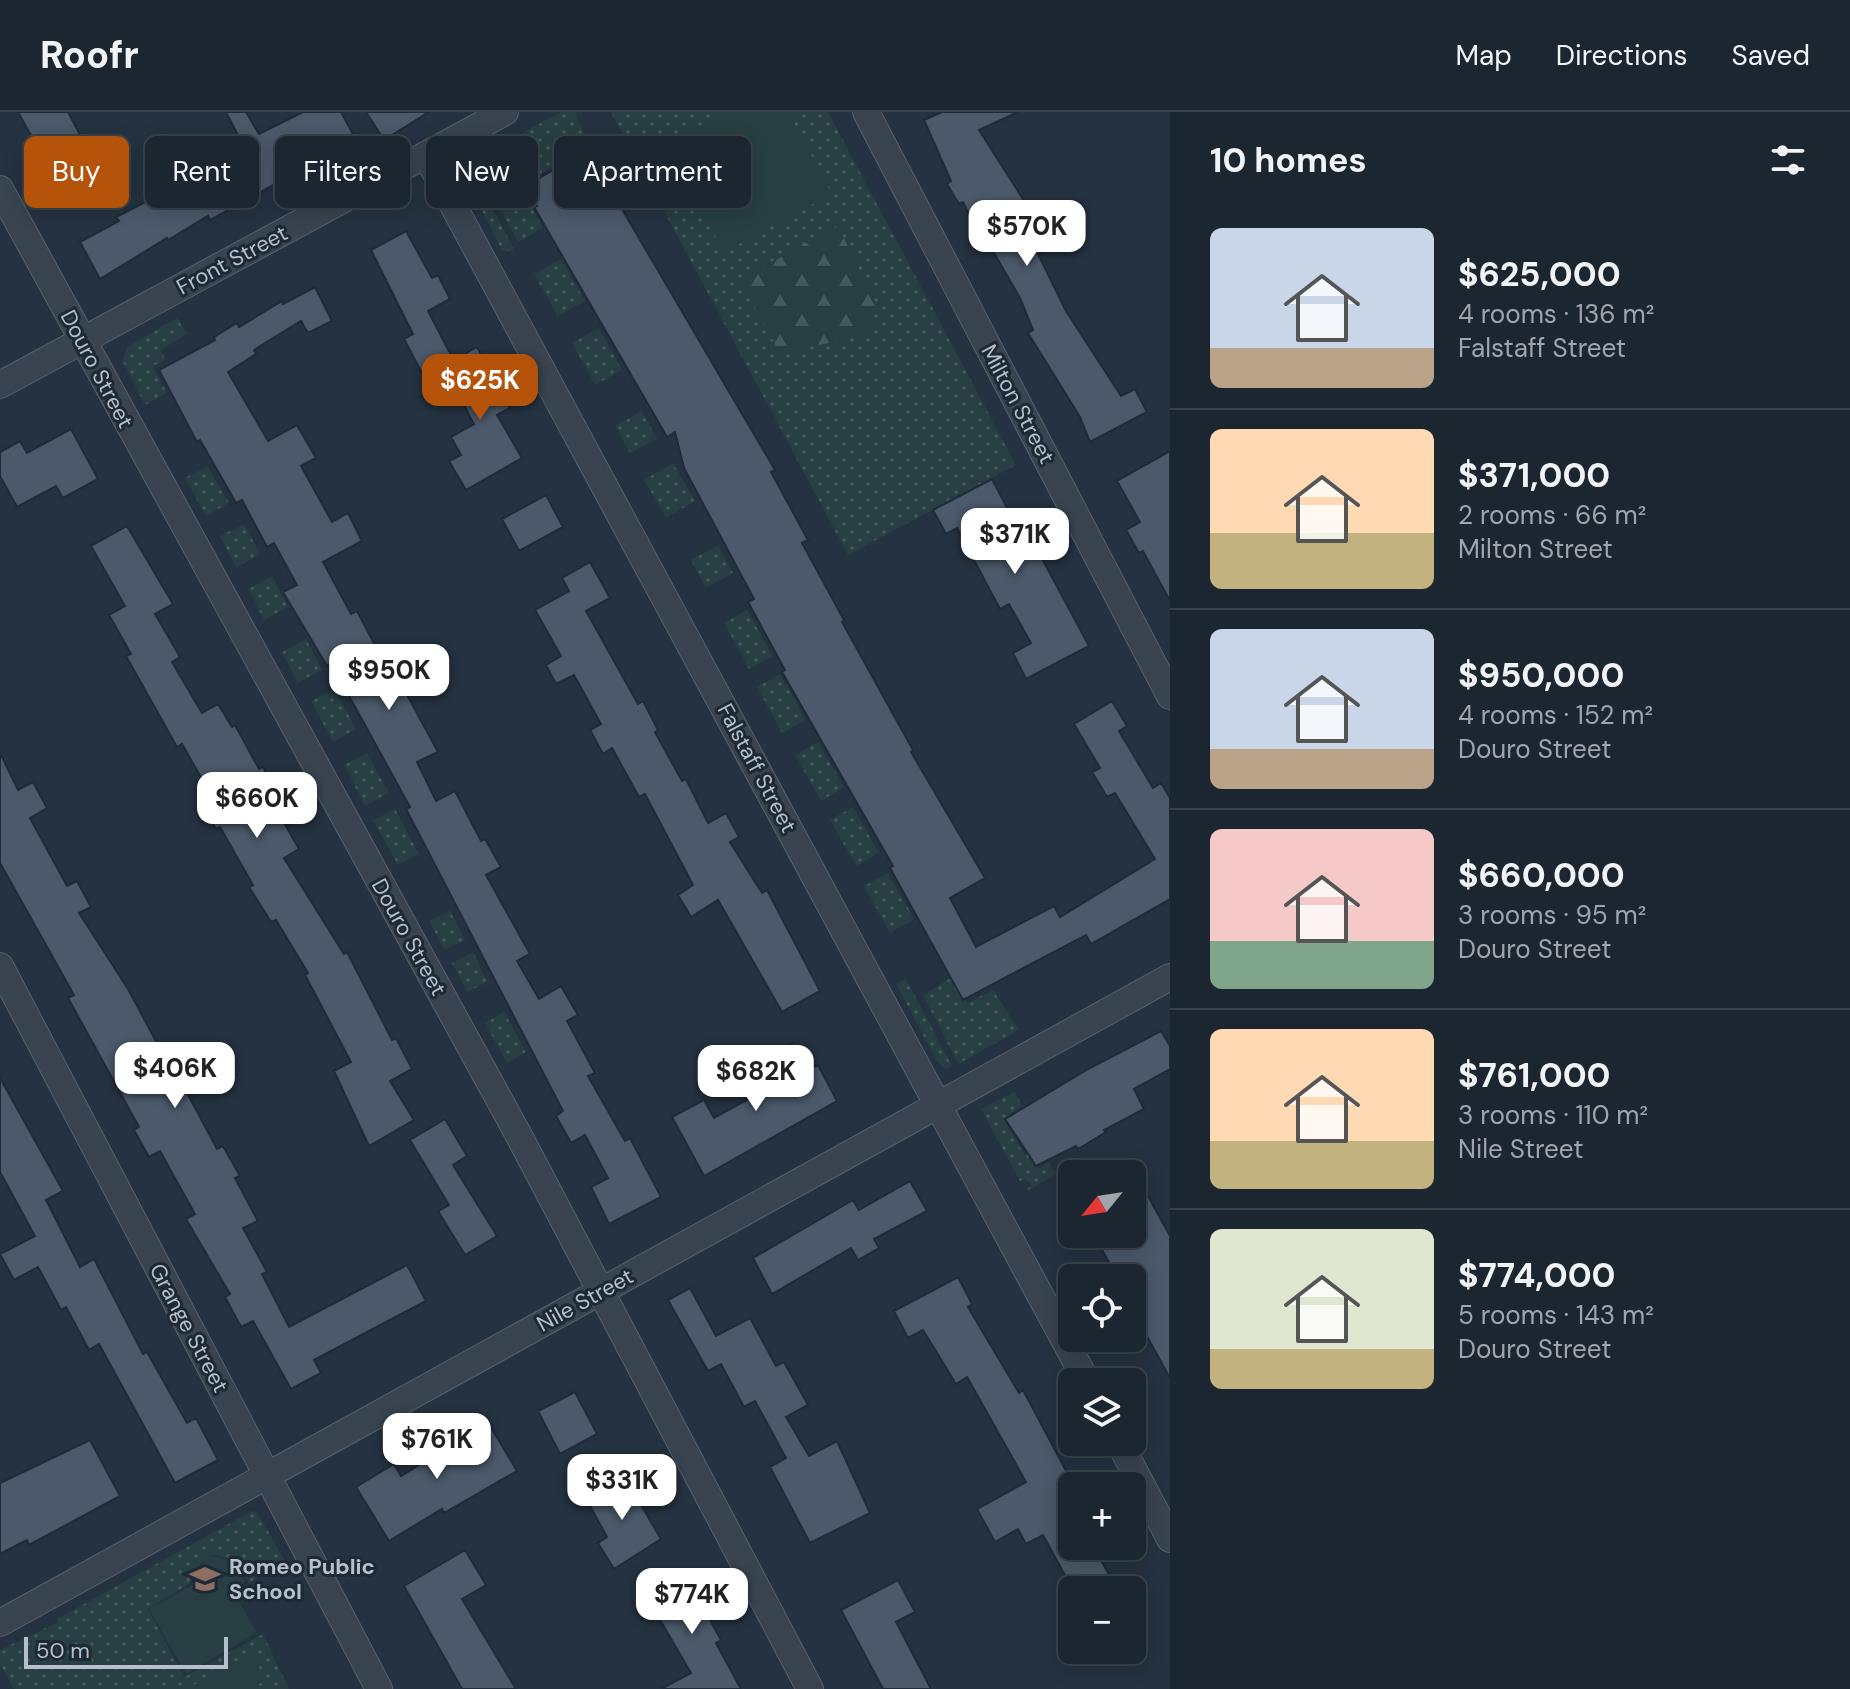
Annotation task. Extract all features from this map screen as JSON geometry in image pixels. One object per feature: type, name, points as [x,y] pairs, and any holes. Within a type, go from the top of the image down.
[{"type":"street","name":"Front Street","points":[[461,136],[505,112]]},
{"type":"street","name":"Milton Street","points":[[866,112],[1170,696]]},
{"type":"street","name":"Front Street","points":[[0,385],[426,155]]},
{"type":"street","name":"Douro Street","points":[[0,189],[601,1291],[810,1689]]},
{"type":"street","name":"Falstaff Street","points":[[455,208],[1079,1368]]},
{"type":"street","name":"Grange Street","points":[[0,966],[379,1689]]},
{"type":"street","name":"Nile Street","points":[[0,1623],[1170,977]]},
{"type":"street","points":[[1126,1456],[1170,1539]]},
{"type":"green space","points":[[561,112],[575,112],[585,136],[554,136],[554,166],[538,175],[538,136],[517,136]]},
{"type":"green space","points":[[611,112],[828,112],[1016,465],[848,555],[662,208],[751,208],[751,136],[624,136]]},
{"type":"green space","points":[[725,112],[788,112],[832,194],[724,252],[700,208],[751,208],[751,136],[681,136]]},
{"type":"green space","points":[[480,208],[493,208],[515,251],[502,251]]},
{"type":"green space","points":[[500,208],[532,208],[543,228],[518,242]]},
{"type":"green space","points":[[838,226],[877,306],[868,335],[780,353],[739,280]]},
{"type":"green space","points":[[561,259],[585,301],[558,316],[534,274]]},
{"type":"green space","points":[[177,318],[187,334],[161,350],[165,360],[153,366],[167,393],[145,405],[123,362],[127,347]]},
{"type":"green space","points":[[599,328],[622,370],[595,385],[572,343]]},
{"type":"green space","points":[[642,411],[657,439],[630,453],[615,426]]},
{"type":"green space","points":[[673,463],[695,501],[666,518],[644,480]]},
{"type":"green space","points":[[207,466],[229,503],[206,516],[185,478]]},
{"type":"green space","points":[[244,524],[260,554],[236,567],[220,536]]},
{"type":"green space","points":[[718,545],[733,573],[706,588],[691,560]]},
{"type":"green space","points":[[272,576],[288,607],[264,620],[248,589]]},
{"type":"green space","points":[[747,610],[773,656],[749,669],[724,623]]},
{"type":"green space","points":[[306,639],[322,670],[298,683],[282,652]]},
{"type":"green space","points":[[780,674],[806,720],[782,733],[757,687]]},
{"type":"green space","points":[[335,689],[356,729],[333,742],[311,701]]},
{"type":"green space","points":[[818,742],[844,787],[821,801],[795,755]]},
{"type":"green space","points":[[367,753],[389,793],[365,806],[344,765]]},
{"type":"green space","points":[[853,807],[879,853],[856,866],[830,820]]},
{"type":"green space","points":[[395,809],[419,854],[398,865],[373,820]]},
{"type":"green space","points":[[888,873],[914,919],[890,933],[864,886]]},
{"type":"green space","points":[[450,911],[465,940],[444,950],[429,921]]},
{"type":"green space","points":[[473,952],[487,982],[467,992],[452,963]]},
{"type":"green space","points":[[951,978],[967,1003],[993,990],[1019,1030],[958,1064],[923,995]]},
{"type":"green space","points":[[906,979],[952,1066],[946,1070],[937,1061],[896,984]]},
{"type":"green space","points":[[504,1012],[526,1052],[507,1063],[485,1023]]},
{"type":"green space","points":[[1015,1092],[1022,1106],[1004,1119],[1024,1154],[1029,1153],[1038,1169],[1048,1162],[1057,1174],[1027,1191],[1031,1184],[1025,1179],[1020,1181],[981,1109]]},
{"type":"green space","points":[[252,1511],[257,1512],[290,1570],[286,1574],[279,1575],[274,1565],[249,1583],[236,1562],[211,1554],[192,1573],[189,1584],[148,1609],[184,1677],[263,1634],[289,1689],[14,1689],[0,1664],[0,1650],[58,1622],[57,1619]]},
{"type":"green space","points":[[210,1555],[235,1563],[245,1582],[235,1594],[257,1633],[186,1674],[149,1609],[192,1585],[195,1572]]},
{"type":"green space","points":[[251,1653],[266,1680],[250,1689],[187,1689]]},
{"type":"building","points":[[18,112],[68,112],[81,136],[31,136]]},
{"type":"building","points":[[226,112],[246,112],[259,134],[303,112],[341,112],[354,136],[275,136],[275,184],[259,193],[259,136],[238,136]]},
{"type":"building","points":[[366,112],[429,112],[390,136],[381,136]]},
{"type":"building","points":[[942,112],[1018,112],[979,130],[1030,210],[1046,250],[1038,254],[1066,311],[1121,396],[1135,389],[1147,412],[1090,442],[1080,417],[1028,333],[1033,330],[1020,298],[983,234],[980,236],[963,202],[959,204],[947,184],[951,181],[924,120]]},
{"type":"building","points":[[554,170],[554,208],[621,208],[775,470],[771,472],[808,540],[802,543],[844,620],[842,622],[913,750],[911,752],[985,878],[950,898],[976,947],[1054,906],[1060,917],[1155,859],[1115,793],[1107,797],[1092,772],[1100,768],[1074,724],[1112,701],[1127,726],[1119,731],[1153,788],[1161,783],[1170,798],[1170,899],[1091,944],[1086,935],[963,1000],[890,868],[893,866],[782,672],[785,670],[748,602],[754,599],[684,468],[675,432],[667,437],[535,208],[538,208],[538,179]]},
{"type":"building","points":[[145,202],[145,208],[232,208],[210,220],[208,216],[167,238],[100,279],[80,242],[119,221],[116,217]]},
{"type":"building","points":[[406,231],[432,278],[438,275],[450,299],[428,311],[453,359],[423,375],[404,339],[413,334],[371,250]]},
{"type":"building","points":[[315,287],[332,321],[308,333],[301,321],[254,350],[256,354],[228,372],[268,441],[297,425],[316,458],[301,466],[332,522],[348,513],[362,541],[323,562],[351,614],[357,611],[386,666],[405,655],[420,682],[405,691],[438,752],[417,762],[436,801],[455,791],[481,841],[485,839],[501,867],[486,875],[530,954],[517,961],[539,999],[561,986],[578,1015],[567,1021],[595,1073],[588,1076],[625,1141],[630,1138],[661,1197],[609,1224],[591,1187],[608,1178],[585,1135],[571,1143],[556,1116],[563,1111],[406,809],[410,807],[331,663],[327,666],[283,592],[297,585],[274,543],[267,547],[242,500],[236,503],[200,440],[197,442],[159,370],[215,340],[214,337],[237,323],[239,327],[282,301],[283,304]]},
{"type":"building","points":[[477,347],[510,408],[497,415],[522,458],[466,490],[449,461],[461,455],[451,437],[474,424],[443,366]]},
{"type":"building","points":[[71,429],[98,479],[63,498],[56,486],[17,507],[0,476],[0,452],[20,441],[27,453]]},
{"type":"building","points":[[1170,451],[1170,601],[1143,551],[1139,553],[1126,530],[1140,522],[1117,481]]},
{"type":"building","points":[[992,479],[1018,529],[1024,525],[1089,646],[1026,679],[1013,653],[1031,643],[1009,604],[1000,609],[957,528],[946,534],[933,510]]},
{"type":"building","points":[[546,495],[563,527],[519,551],[502,519]]},
{"type":"building","points":[[127,526],[173,604],[155,614],[180,657],[172,662],[202,713],[218,704],[232,727],[235,725],[259,769],[263,767],[279,796],[271,800],[299,849],[284,858],[344,954],[347,952],[392,1040],[396,1038],[412,1069],[390,1081],[414,1120],[369,1146],[334,1071],[351,1062],[305,975],[308,973],[276,920],[271,922],[249,887],[253,885],[220,827],[216,829],[200,801],[211,795],[182,744],[177,747],[126,656],[131,654],[109,615],[125,606],[91,546]]},
{"type":"building","points":[[590,562],[610,598],[586,611],[638,704],[643,701],[658,730],[655,732],[682,781],[686,779],[708,823],[726,813],[739,837],[730,842],[762,893],[767,890],[820,991],[782,1012],[718,900],[691,917],[678,895],[693,885],[645,794],[639,797],[612,748],[603,754],[590,730],[601,724],[574,675],[556,684],[546,665],[561,656],[535,610],[569,591],[562,578]]},
{"type":"building","points":[[0,753],[18,790],[33,782],[47,808],[30,818],[67,886],[77,881],[91,907],[79,913],[128,989],[164,1056],[171,1052],[190,1086],[185,1089],[217,1149],[223,1146],[240,1176],[235,1178],[258,1221],[243,1228],[267,1272],[262,1274],[289,1327],[407,1265],[426,1301],[314,1360],[321,1373],[291,1389],[253,1321],[241,1327],[225,1297],[230,1294],[186,1219],[195,1214],[160,1151],[149,1157],[134,1130],[139,1127],[68,998],[74,995],[0,863]]},
{"type":"building","points":[[1161,1031],[1170,1046],[1170,1069],[1134,1089],[1144,1109],[1104,1130],[1106,1132],[1078,1149],[1076,1146],[1036,1166],[1005,1119],[1088,1069]]},
{"type":"building","points":[[793,1043],[807,1070],[818,1065],[837,1101],[704,1176],[672,1117],[704,1100],[714,1118],[776,1084],[763,1059]]},
{"type":"building","points":[[0,1078],[63,1191],[46,1200],[80,1267],[94,1259],[143,1354],[147,1352],[187,1423],[196,1418],[218,1460],[175,1483],[99,1344],[89,1350],[66,1307],[61,1310],[38,1267],[14,1280],[0,1254],[35,1236],[0,1172]]},
{"type":"building","points":[[445,1119],[467,1156],[453,1165],[497,1236],[465,1255],[438,1211],[449,1205],[410,1140]]},
{"type":"building","points":[[910,1181],[927,1211],[874,1239],[879,1248],[858,1260],[851,1248],[772,1294],[753,1258],[853,1200],[859,1210]]},
{"type":"building","points":[[1146,1192],[1170,1236],[1170,1378],[1146,1334],[1146,1264],[1110,1264],[1101,1248],[1146,1248]]},
{"type":"building","points":[[958,1277],[972,1304],[968,1307],[1019,1393],[1023,1390],[1067,1472],[1058,1472],[1058,1560],[1101,1560],[1110,1576],[1065,1576],[1043,1535],[1026,1544],[1018,1529],[995,1542],[977,1509],[1026,1482],[967,1377],[956,1384],[923,1330],[908,1338],[894,1311]]},
{"type":"building","points":[[690,1288],[716,1336],[750,1318],[776,1366],[784,1362],[808,1405],[786,1417],[809,1456],[837,1441],[870,1513],[810,1543],[770,1467],[786,1458],[755,1401],[744,1407],[721,1364],[708,1371],[668,1300]]},
{"type":"building","points":[[575,1392],[597,1434],[560,1454],[538,1411]]},
{"type":"building","points":[[486,1419],[517,1471],[444,1513],[442,1509],[389,1541],[356,1487],[394,1464],[401,1476],[462,1438],[460,1434]]},
{"type":"building","points":[[90,1440],[120,1496],[29,1545],[27,1540],[0,1554],[0,1483]]},
{"type":"building","points":[[624,1476],[661,1539],[614,1569],[598,1543],[607,1537],[585,1497]]},
{"type":"building","points":[[465,1550],[486,1585],[462,1599],[516,1689],[462,1689],[404,1586]]},
{"type":"building","points":[[684,1572],[721,1640],[716,1643],[741,1689],[661,1689],[691,1673],[645,1594]]},
{"type":"building","points":[[898,1580],[915,1612],[896,1622],[931,1689],[883,1689],[841,1610]]},
{"type":"place","name":"Romeo Public School","points":[[205,1579]]}]
